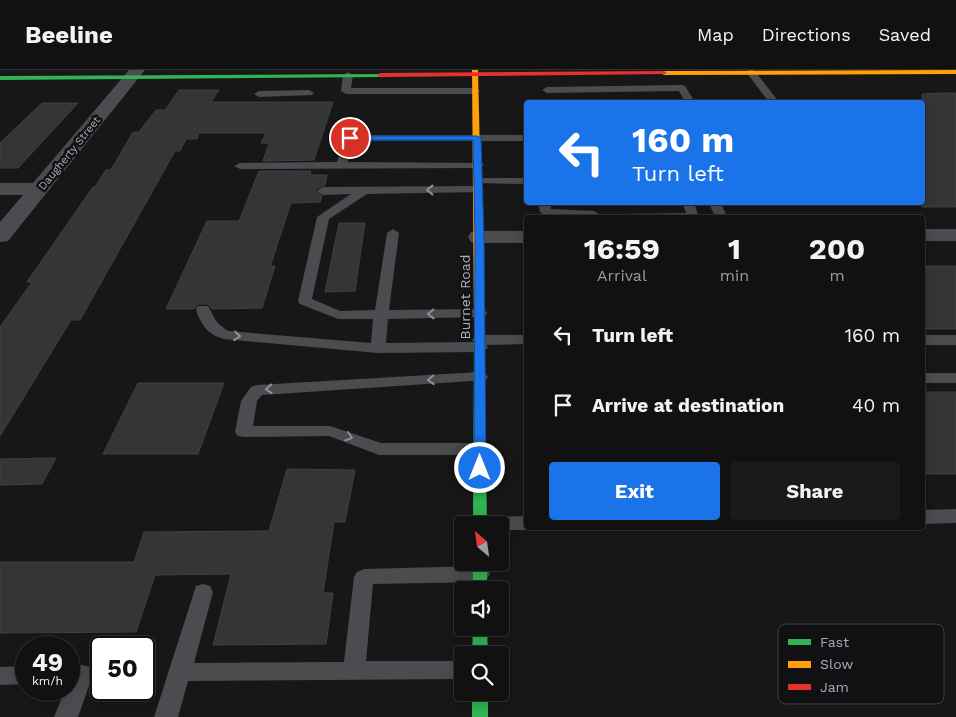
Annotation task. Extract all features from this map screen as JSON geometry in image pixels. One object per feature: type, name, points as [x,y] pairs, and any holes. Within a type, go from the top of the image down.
[{"type":"street","points":[[0,78],[134,74],[348,76],[475,72],[545,74],[670,71],[956,72]]},
{"type":"street","name":"Burnet Road","points":[[475,72],[480,237],[480,516]]},
{"type":"street","name":"Daugherty Street","points":[[0,236],[134,74]]},
{"type":"street","points":[[0,189],[40,189]]},
{"type":"street","points":[[925,235],[956,235]]},
{"type":"street","points":[[480,237],[524,237]]},
{"type":"street","points":[[480,701],[480,717]]},
{"type":"lane","points":[[670,71],[689,100]]},
{"type":"lane","points":[[751,72],[772,100]]},
{"type":"lane","points":[[396,91],[397,73]]},
{"type":"lane","points":[[284,74],[286,93]]},
{"type":"lane","points":[[545,74],[549,100]]},
{"type":"lane","points":[[348,76],[346,92],[475,91]]},
{"type":"lane","points":[[548,90],[682,88]]},
{"type":"lane","points":[[259,94],[309,93]]},
{"type":"lane","points":[[342,165],[350,138],[524,138]]},
{"type":"lane","points":[[240,166],[478,165]]},
{"type":"lane","points":[[323,191],[478,186],[524,181]]},
{"type":"lane","points":[[364,191],[323,217],[305,301],[338,315],[480,313]]},
{"type":"lane","points":[[545,205],[546,212],[594,215],[592,205]]},
{"type":"lane","points":[[378,348],[393,233]]},
{"type":"lane","points":[[203,309],[207,322],[224,334],[378,348],[524,340]]},
{"type":"lane","points":[[925,340],[956,340]]},
{"type":"lane","points":[[480,377],[257,390],[249,401],[244,432],[330,431],[379,449],[480,449]]},
{"type":"lane","points":[[925,378],[956,378]]},
{"type":"lane","points":[[925,517],[956,516]]},
{"type":"lane","points":[[509,524],[524,524]]},
{"type":"lane","points":[[354,671],[364,577],[480,576]]},
{"type":"lane","points":[[166,717],[203,592]]},
{"type":"lane","points":[[180,672],[454,670]]},
{"type":"lane","points":[[0,676],[15,675]]},
{"type":"lane","points":[[66,717],[72,701]]},
{"type":"building","points":[[179,90],[219,90],[211,102],[333,102],[314,160],[263,161],[269,143],[261,143],[266,133],[199,133],[197,139],[186,139],[180,151],[175,151],[80,320],[71,320],[0,436],[0,327],[32,282],[27,282],[93,187],[95,187],[106,170],[111,170],[133,132],[139,132],[156,110],[165,110]]},
{"type":"building","points":[[956,93],[956,207],[922,207],[922,205],[925,205],[925,100],[922,100],[922,94]]},
{"type":"building","points":[[42,103],[78,103],[18,168],[0,168],[0,143]]},
{"type":"building","points":[[259,171],[311,171],[310,175],[327,175],[325,185],[315,190],[322,196],[320,202],[291,203],[270,267],[275,266],[262,308],[212,309],[208,304],[198,304],[194,309],[166,309],[207,221],[239,221]]},
{"type":"building","points":[[339,223],[365,223],[355,291],[325,292]]},
{"type":"building","points":[[925,266],[956,266],[956,329],[925,329]]},
{"type":"building","points":[[138,383],[224,383],[198,454],[103,454]]},
{"type":"building","points":[[925,392],[956,392],[956,474],[925,474]]},
{"type":"building","points":[[56,458],[42,484],[0,485],[0,459]]},
{"type":"building","points":[[287,469],[355,470],[345,522],[334,522],[323,593],[333,593],[326,644],[213,645],[231,574],[155,575],[136,632],[0,633],[0,562],[134,562],[144,532],[269,531]]},
{"type":"traffic: fast","points":[[0,78],[380,75]]},
{"type":"traffic: fast","points":[[479,326],[480,516]]},
{"type":"traffic: fast","points":[[480,571],[480,581]]},
{"type":"traffic: fast","points":[[480,636],[480,646]]},
{"type":"traffic: fast","points":[[480,701],[480,717]]},
{"type":"traffic: slow","points":[[475,70],[479,326]]},
{"type":"traffic: slow","points":[[664,73],[956,72]]},
{"type":"traffic: jam","points":[[380,75],[664,73]]},
{"type":"route","points":[[350,138],[477,138],[480,237],[480,468]]}]
